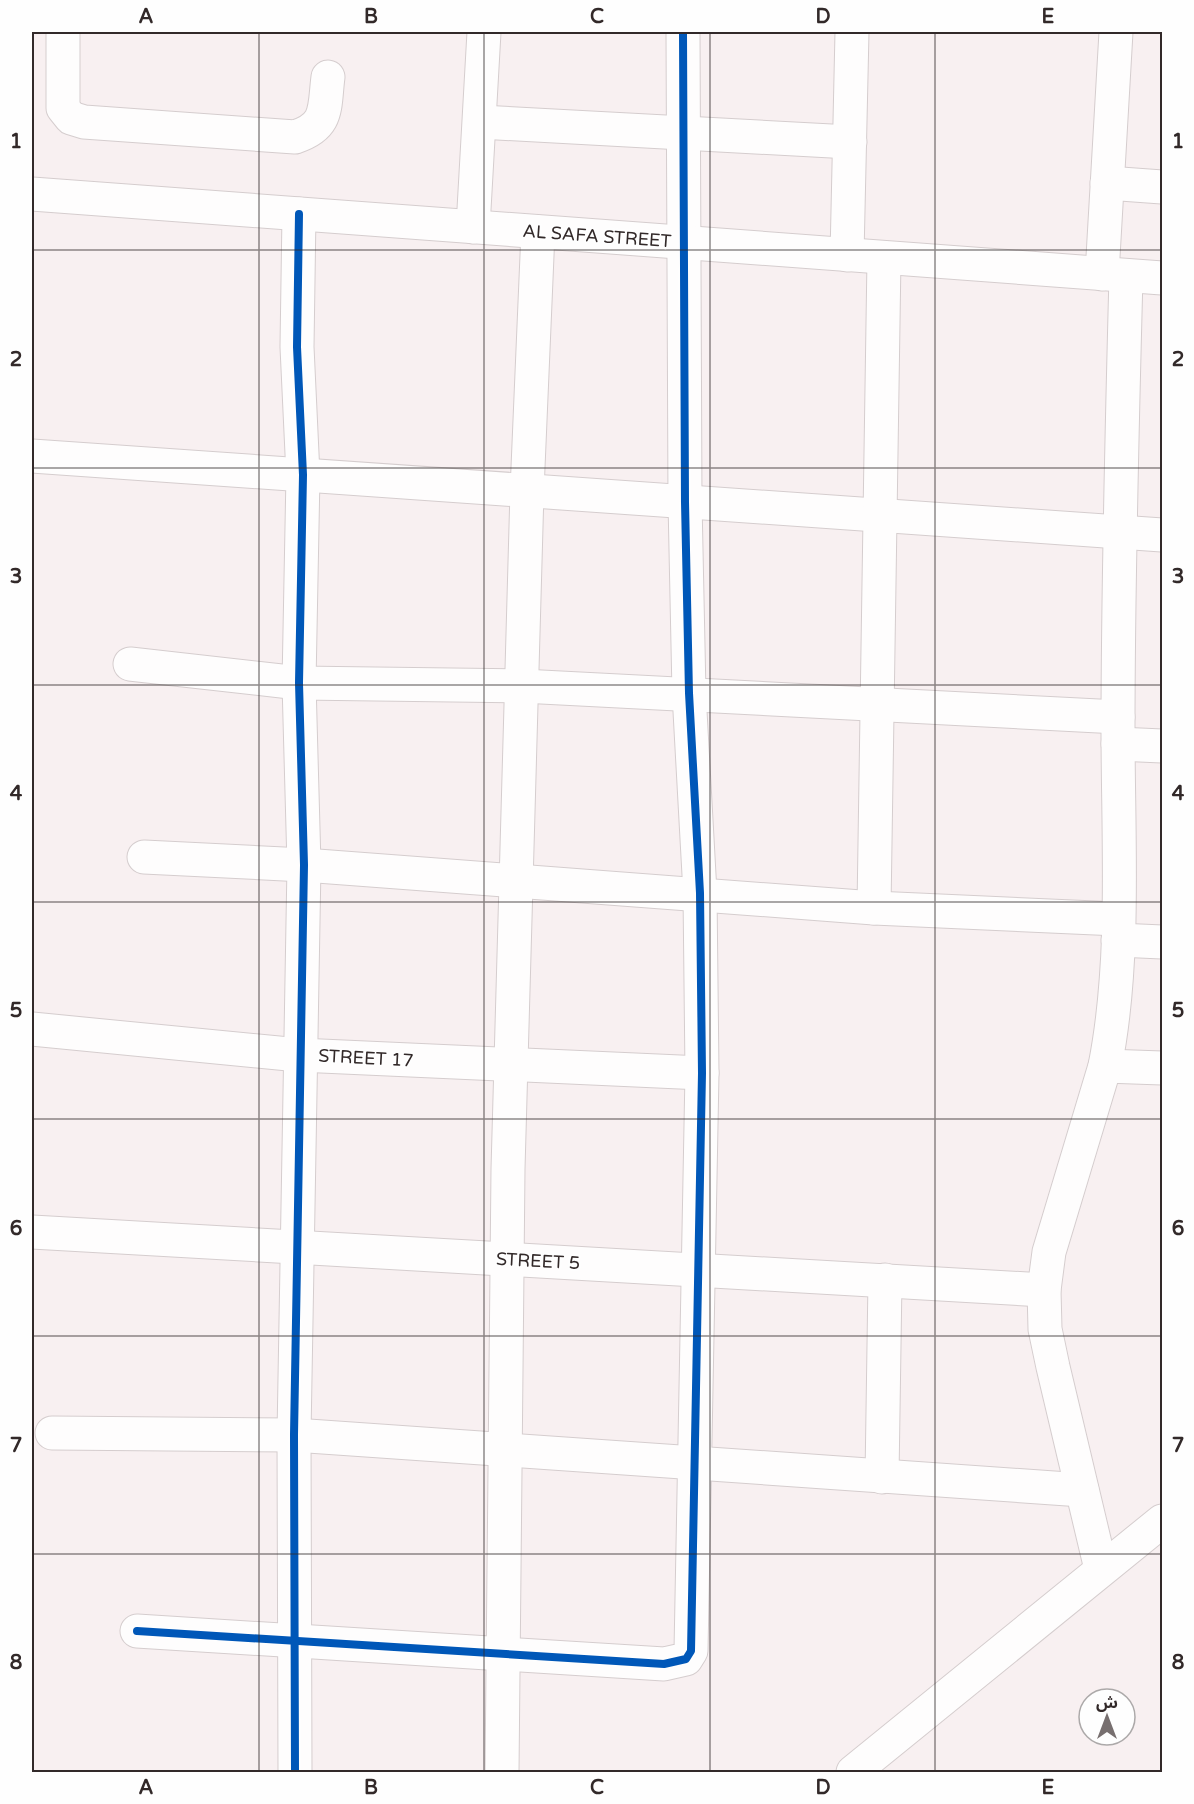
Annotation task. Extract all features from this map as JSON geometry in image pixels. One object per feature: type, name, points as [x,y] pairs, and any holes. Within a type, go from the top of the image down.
[{"type":"street","points":[[63,32],[63,108],[71,118],[84,122],[295,137],[312,132],[322,120],[328,77]]},
{"type":"street","points":[[473,227],[484,32]]},
{"type":"street","points":[[137,1631],[664,1664],[679,1663],[689,1657],[702,1073],[700,893],[689,693],[685,502],[683,32]]},
{"type":"street","points":[[847,255],[852,32]]},
{"type":"street","points":[[1101,1569],[1045,1329],[1044,1290],[1049,1252],[1105,1066],[1110,1040],[1118,930],[1119,532],[1114,275],[1107,183],[1116,32]]},
{"type":"street","points":[[480,122],[850,142]]},
{"type":"street","points":[[1107,183],[1162,187]]},
{"type":"street","name":"AL SAFA STREET","points":[[32,194],[1162,278]]},
{"type":"street","points":[[296,1773],[294,1435],[304,866],[299,683],[303,475],[297,347],[299,214]]},
{"type":"street","points":[[502,1773],[505,1654],[507,1259],[527,491],[538,232]]},
{"type":"street","points":[[874,908],[875,705],[885,258]]},
{"type":"street","points":[[32,456],[1162,535]]},
{"type":"street","points":[[130,664],[299,683],[522,686],[689,693],[875,705],[1118,730],[1162,746]]},
{"type":"street","points":[[144,857],[700,893],[1118,930],[1162,942]]},
{"type":"street","name":"STREET 17","points":[[32,1029],[299,1055],[702,1073]]},
{"type":"street","points":[[1105,1066],[1162,1068]]},
{"type":"street","name":"STREET 5","points":[[32,1232],[1044,1290]]},
{"type":"street","points":[[882,1478],[885,1280]]},
{"type":"street","points":[[52,1433],[294,1435],[882,1478],[1082,1490]]},
{"type":"street","points":[[853,1773],[1162,1521]]},
{"type":"cycle path","points":[[137,1631],[664,1664],[686,1659],[691,1651],[702,1073],[700,893],[689,693],[685,502],[683,32]]},
{"type":"cycle path","points":[[295,1772],[294,1435],[304,865],[299,683],[303,475],[297,347],[299,214]]}]
